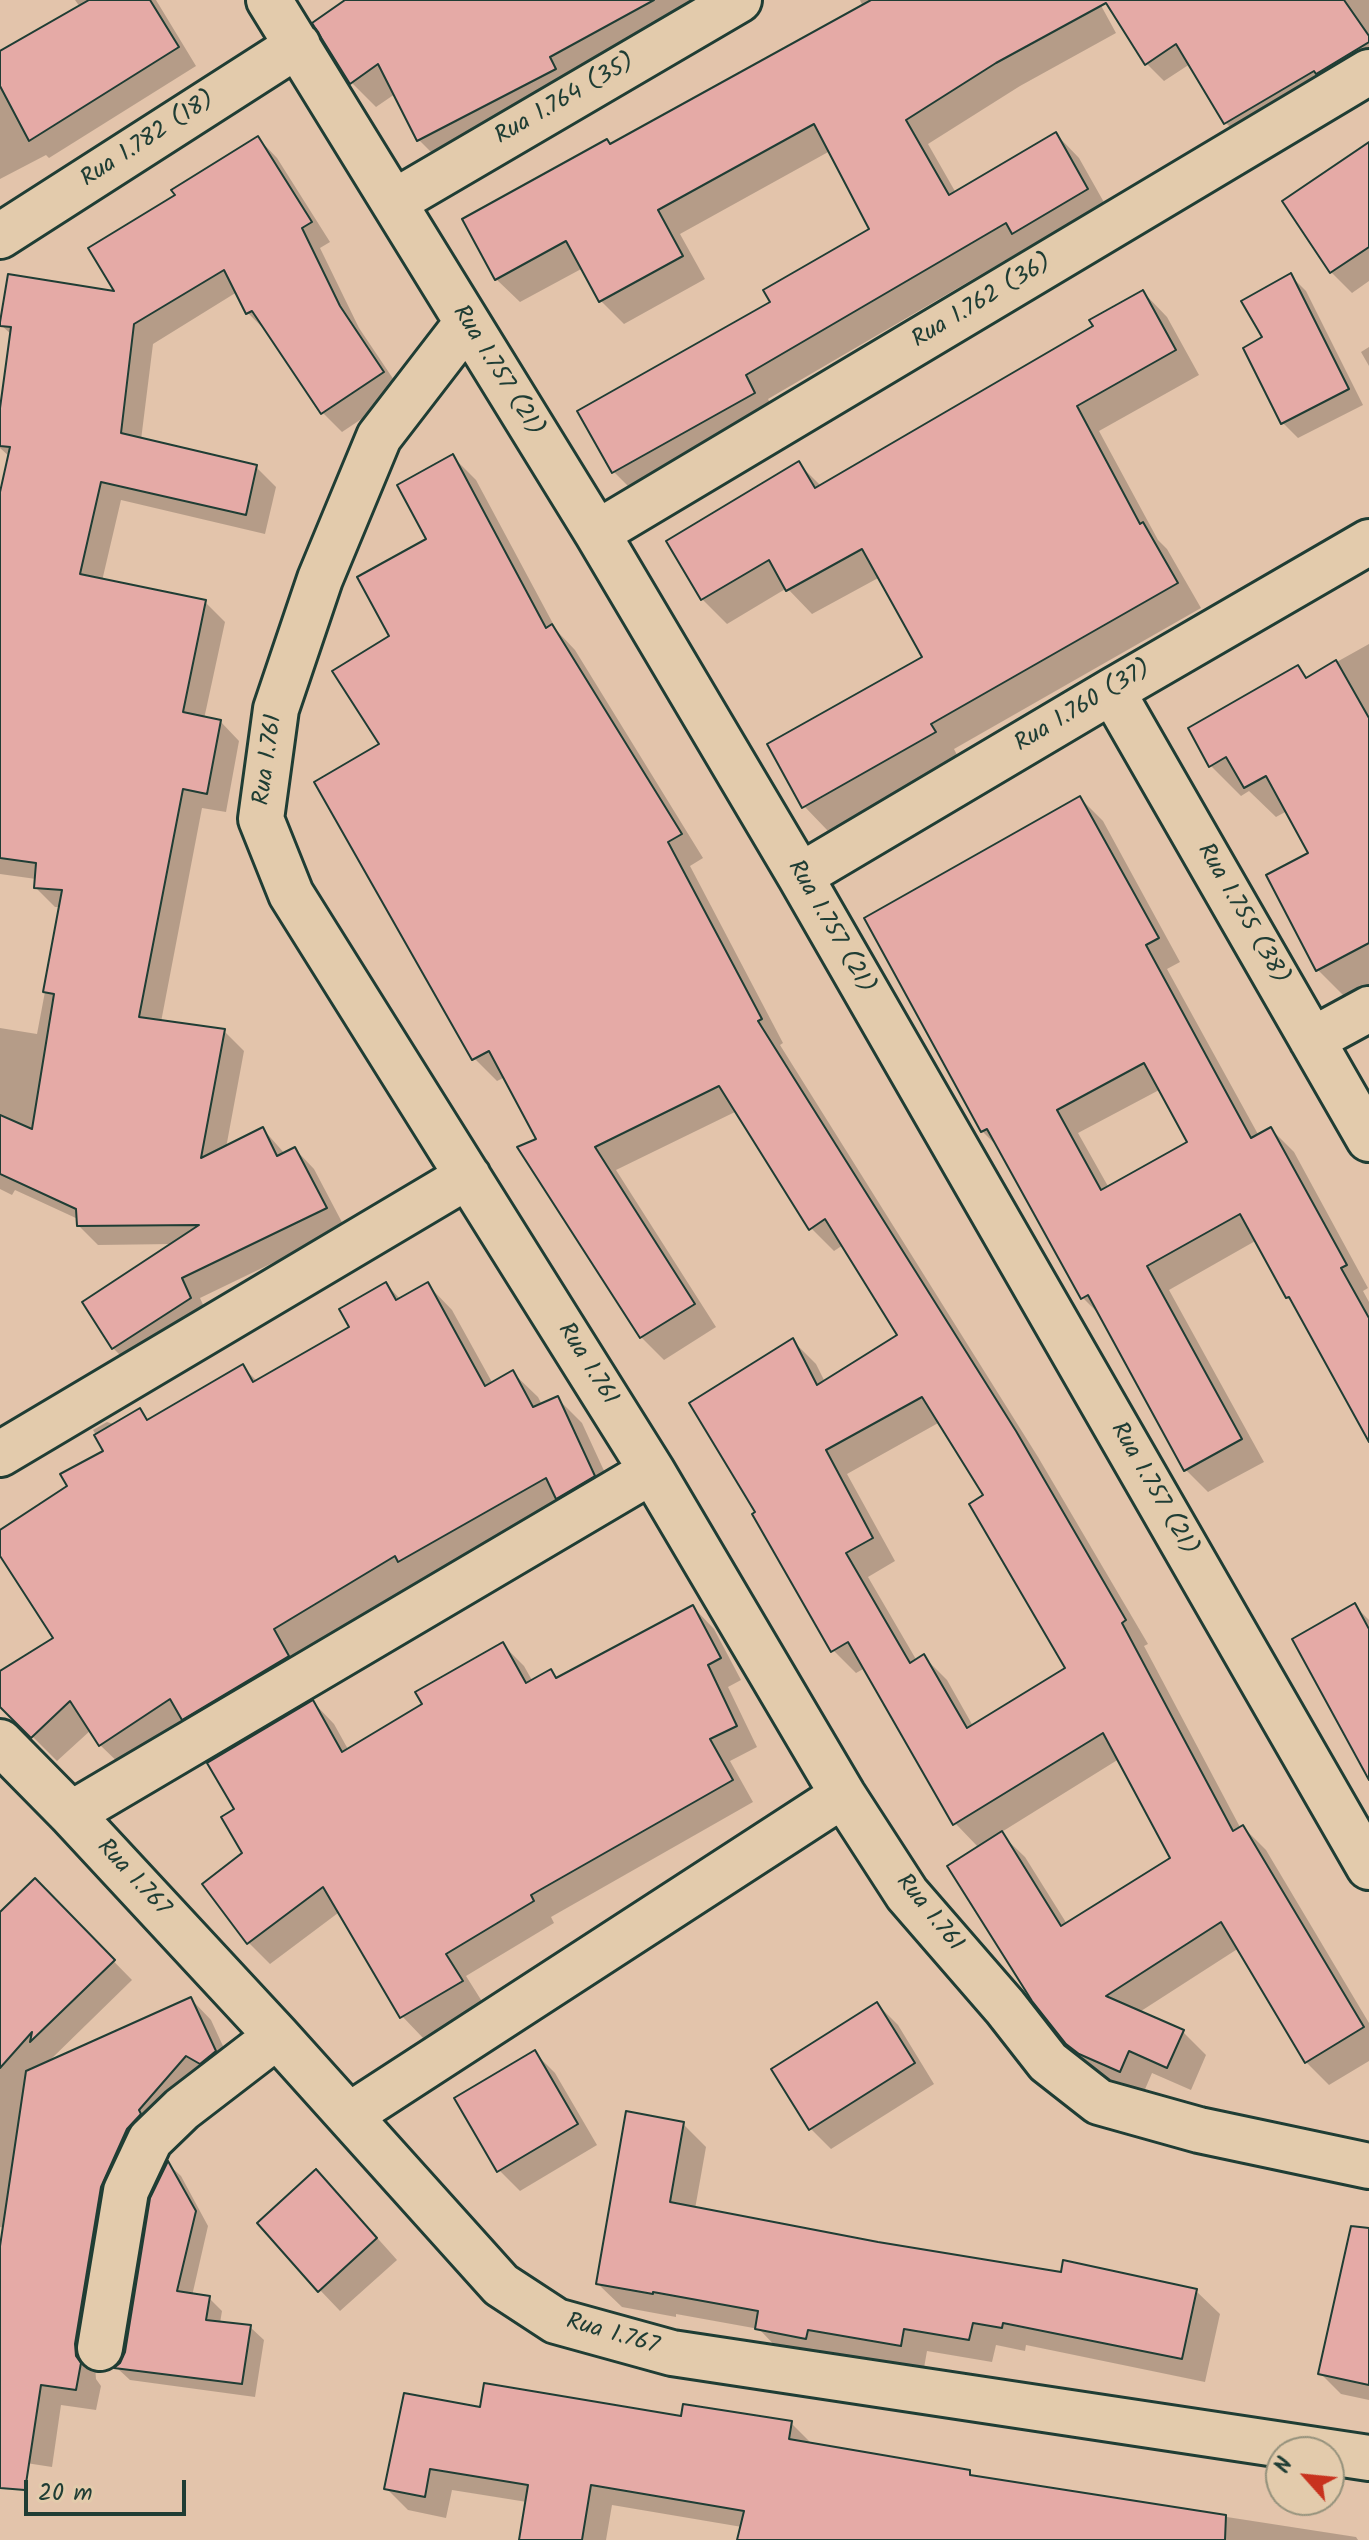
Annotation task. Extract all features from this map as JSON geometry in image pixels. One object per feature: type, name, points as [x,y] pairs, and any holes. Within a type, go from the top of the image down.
[{"type":"street","name":"Rua 1.757 (21)","points":[[269,0],[597,533],[800,876],[1369,1867]]},
{"type":"street","name":"Rua 1.764 (35)","points":[[394,202],[739,0]]},
{"type":"street","name":"Rua 1.782 (18)","points":[[0,236],[298,45]]},
{"type":"street","name":"Rua 1.762 (36)","points":[[597,533],[1369,72]]},
{"type":"street","name":"Rua 1.761","points":[[466,324],[379,437],[325,564],[276,709],[261,819],[291,894],[652,1471],[843,1795],[907,1894],[1005,2007],[1048,2062],[1099,2102],[1199,2130],[1369,2166]]},
{"type":"street","name":"Rua 1.760 (37)","points":[[800,876],[1369,542]]},
{"type":"street","name":"Rua 1.755 (38)","points":[[1112,691],[1369,1139]]},
{"type":"street","points":[[1312,1040],[1369,1009]]},
{"type":"street","points":[[0,1454],[468,1176]]},
{"type":"street","points":[[71,1814],[652,1471]]},
{"type":"street","name":"Rua 1.767","points":[[0,1742],[71,1814],[350,2115],[501,2285],[556,2321],[672,2353],[1369,2458]]},
{"type":"street","points":[[350,2115],[843,1795]]},
{"type":"street","points":[[100,2348],[126,2191],[150,2140],[182,2109],[277,2036]]},
{"type":"building","points":[[89,0],[150,0],[179,47],[29,141],[0,86],[0,51]]},
{"type":"building","points":[[345,0],[654,0],[550,57],[556,69],[417,141],[378,64],[350,84],[312,23]]},
{"type":"building","points":[[871,0],[1344,0],[1369,36],[1369,42],[1224,124],[1176,44],[1145,65],[1106,3],[996,63],[906,120],[949,195],[1056,132],[1088,189],[1012,234],[1006,223],[746,375],[755,393],[612,473],[577,411],[770,302],[763,290],[869,229],[814,124],[658,210],[683,256],[599,302],[566,241],[495,280],[462,219],[607,139],[610,144]]},
{"type":"building","points":[[258,136],[312,222],[302,228],[340,306],[384,372],[321,414],[252,311],[246,314],[224,270],[134,324],[121,433],[257,465],[246,515],[101,482],[80,574],[206,600],[183,712],[221,720],[207,794],[183,789],[139,1017],[225,1029],[201,1158],[263,1127],[277,1156],[295,1147],[327,1208],[182,1278],[191,1298],[112,1349],[82,1302],[199,1225],[77,1226],[76,1209],[0,1174],[0,1115],[32,1129],[54,994],[43,992],[62,890],[34,888],[36,863],[0,858],[0,492],[10,447],[0,446],[0,408],[11,327],[0,326],[0,322],[8,274],[114,291],[88,248],[175,195],[171,190]]},
{"type":"building","points":[[1369,142],[1369,247],[1330,273],[1282,201]]},
{"type":"building","points":[[1291,273],[1349,389],[1281,424],[1243,348],[1262,337],[1241,301]]},
{"type":"building","points":[[1143,290],[1176,350],[1077,406],[1140,524],[1143,522],[1178,583],[931,724],[936,732],[802,808],[767,744],[922,657],[862,549],[786,591],[769,560],[701,600],[666,541],[799,461],[815,488],[1093,326],[1089,320]]},
{"type":"building","points":[[453,454],[546,628],[552,624],[682,834],[668,842],[762,1019],[758,1021],[1016,1431],[1126,1620],[1122,1623],[1233,1831],[1243,1825],[1364,2027],[1305,2063],[1221,1922],[1106,1996],[1184,2030],[1167,2068],[1129,2051],[1120,2072],[1079,2054],[1066,2044],[1032,2001],[947,1866],[1002,1831],[1061,1926],[1170,1858],[1103,1733],[953,1825],[848,1642],[831,1652],[752,1514],[755,1512],[689,1403],[793,1338],[817,1385],[897,1335],[825,1219],[809,1230],[719,1086],[595,1147],[695,1304],[640,1338],[517,1147],[536,1139],[489,1051],[472,1060],[314,782],[379,744],[332,671],[389,636],[357,577],[426,539],[397,485]],"holes":[[[922,1397],[983,1495],[969,1504],[1065,1668],[967,1728],[924,1654],[910,1663],[846,1553],[873,1538],[826,1450]]]},
{"type":"building","points":[[1336,660],[1369,718],[1369,943],[1316,971],[1266,875],[1308,853],[1266,776],[1244,788],[1226,757],[1209,767],[1188,728],[1298,665],[1306,678]]},
{"type":"building","points":[[1080,796],[1159,938],[1146,945],[1251,1138],[1271,1127],[1347,1265],[1341,1268],[1369,1318],[1369,1442],[1240,1214],[1147,1266],[1242,1439],[1184,1471],[1088,1295],[1081,1299],[987,1129],[981,1132],[864,918]],"holes":[[[1144,1063],[1187,1142],[1101,1190],[1057,1110]]]},
{"type":"building","points":[[386,1282],[396,1300],[428,1282],[485,1386],[513,1370],[533,1407],[558,1396],[595,1476],[556,1499],[546,1478],[398,1562],[395,1556],[274,1629],[289,1656],[182,1720],[170,1699],[99,1746],[70,1701],[31,1738],[0,1707],[0,1671],[53,1638],[0,1556],[0,1530],[67,1486],[60,1474],[103,1451],[94,1435],[140,1408],[147,1420],[243,1364],[253,1382],[349,1327],[339,1309]]},
{"type":"building","points":[[1355,1603],[1369,1629],[1369,1780],[1292,1639]]},
{"type":"building","points":[[693,1605],[721,1658],[708,1665],[737,1726],[710,1739],[733,1780],[531,1895],[534,1901],[446,1954],[463,1981],[400,2018],[323,1887],[247,1944],[202,1884],[242,1853],[221,1817],[234,1809],[207,1763],[313,1700],[342,1752],[422,1704],[415,1692],[503,1642],[526,1683],[551,1669],[556,1678]]},
{"type":"building","points":[[35,1878],[115,1960],[30,2042],[32,2032],[0,2068],[0,1912]]},
{"type":"building","points":[[191,1997],[216,2051],[200,2064],[186,2056],[139,2110],[141,2114],[127,2129],[101,2187],[75,2344],[76,2356],[81,2363],[76,2390],[41,2385],[25,2490],[0,2488],[0,2246],[26,2071]]},
{"type":"building","points":[[877,2002],[915,2063],[809,2130],[771,2069]]},
{"type":"building","points":[[535,2050],[578,2124],[497,2172],[454,2098]]},
{"type":"building","points":[[626,2111],[684,2122],[670,2202],[878,2242],[1061,2272],[1063,2260],[1197,2289],[1182,2359],[1003,2323],[1002,2328],[973,2323],[969,2340],[904,2329],[901,2346],[808,2330],[806,2339],[755,2329],[758,2311],[596,2284]]},
{"type":"building","points":[[168,2161],[196,2211],[177,2291],[210,2296],[206,2320],[251,2325],[242,2384],[114,2368],[125,2352],[150,2198]]},
{"type":"building","points":[[316,2169],[377,2238],[318,2292],[257,2223]]},
{"type":"building","points":[[1351,2226],[1369,2228],[1369,2385],[1318,2374]]},
{"type":"building","points":[[484,2383],[681,2416],[683,2404],[792,2421],[789,2439],[970,2470],[970,2475],[1226,2515],[1225,2540],[737,2540],[744,2511],[591,2485],[582,2540],[519,2540],[528,2485],[430,2469],[425,2497],[384,2489],[404,2393],[480,2407]]}]
